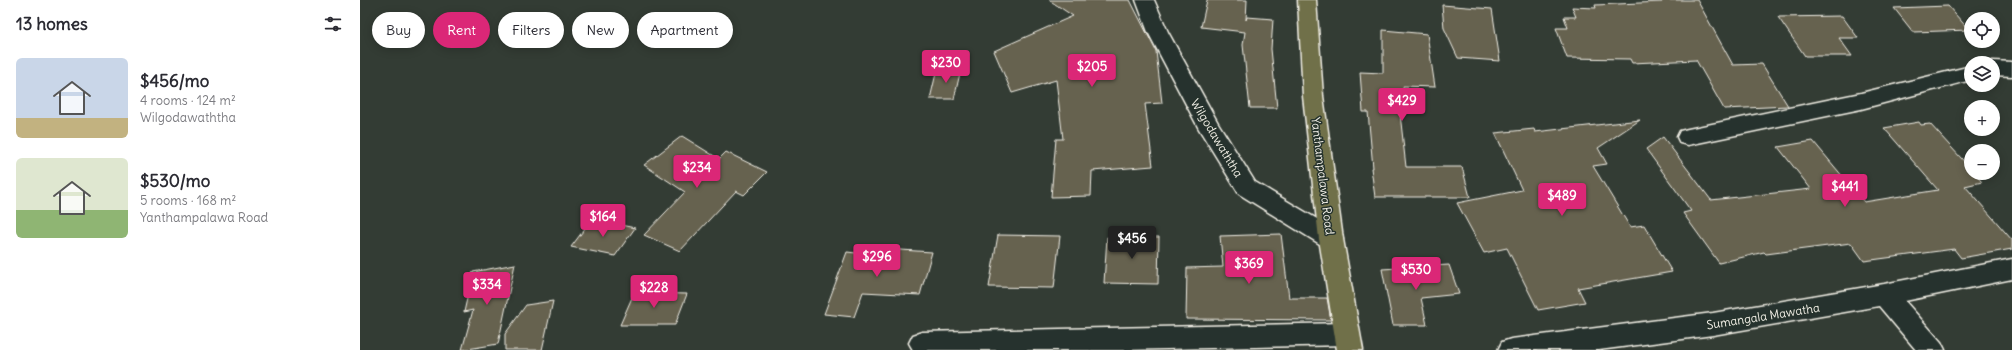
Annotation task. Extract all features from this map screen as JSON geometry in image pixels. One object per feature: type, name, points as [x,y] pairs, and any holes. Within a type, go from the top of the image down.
[{"type":"main road","name":"Yanthampalawa Road","points":[[1307,0],[1313,96],[1331,239],[1348,342]]},
{"type":"street","name":"Wilgodawaththa","points":[[1145,0],[1158,32],[1210,129],[1248,188],[1331,239]]},
{"type":"street","points":[[2000,68],[2012,69]]},
{"type":"street","points":[[1688,137],[1861,101],[1964,75]]},
{"type":"street","name":"Sumangala Mawatha","points":[[1511,350],[1713,324],[1884,296],[2012,269]]},
{"type":"street","points":[[1884,296],[1932,350]]},
{"type":"street","points":[[922,343],[1348,342]]},
{"type":"building","points":[[1049,0],[1130,0],[1156,51],[1162,103],[1145,104],[1153,166],[1092,171],[1091,196],[1051,197],[1056,139],[1063,139],[1056,80],[1012,93],[994,51],[1073,16]]},
{"type":"building","points":[[1207,0],[1247,0],[1246,20],[1247,17],[1273,19],[1271,49],[1277,108],[1250,108],[1243,45],[1245,32],[1201,27]]},
{"type":"building","points":[[1661,0],[1697,0],[1733,65],[1762,64],[1788,106],[1724,109],[1696,60],[1632,63],[1630,59],[1567,58],[1556,28],[1568,28],[1564,17],[1576,17],[1572,7],[1596,8],[1595,5],[1662,2]]},
{"type":"building","points":[[1442,5],[1492,9],[1500,61],[1458,58],[1444,28]]},
{"type":"building","points":[[1948,6],[1964,24],[1964,30],[1913,32],[1894,8]]},
{"type":"building","points":[[1842,16],[1858,38],[1839,38],[1852,56],[1805,56],[1778,17]]},
{"type":"building","points":[[1383,30],[1427,34],[1435,87],[1403,86],[1406,114],[1400,114],[1406,167],[1462,167],[1470,197],[1375,197],[1371,168],[1373,168],[1368,112],[1363,112],[1360,72],[1383,73]]},
{"type":"building","points":[[937,69],[961,69],[954,99],[930,99]]},
{"type":"building","points":[[1640,120],[1598,148],[1607,164],[1593,166],[1630,227],[1644,225],[1672,272],[1578,288],[1585,302],[1538,310],[1507,248],[1484,253],[1457,203],[1522,190],[1495,133],[1534,129],[1535,132]]},
{"type":"building","points":[[1919,122],[1921,125],[1930,124],[1964,161],[1964,180],[1980,180],[1982,182],[1965,186],[2012,240],[2012,249],[1961,258],[1954,249],[1864,261],[1851,243],[1766,254],[1764,252],[1719,263],[1683,213],[1691,211],[1646,149],[1663,137],[1711,200],[1811,189],[1778,147],[1813,141],[1864,202],[1938,190],[1884,128]]},
{"type":"building","points":[[682,136],[719,159],[726,152],[767,172],[744,195],[736,191],[680,251],[644,235],[685,192],[644,165]]},
{"type":"building","points":[[592,219],[635,228],[615,256],[571,247]]},
{"type":"building","points":[[1281,234],[1289,298],[1327,298],[1331,320],[1186,319],[1187,268],[1223,267],[1220,236]]},
{"type":"building","points":[[998,235],[1060,236],[1054,288],[989,287]]},
{"type":"building","points":[[1107,237],[1159,237],[1158,284],[1104,283]]},
{"type":"building","points":[[885,249],[932,252],[920,295],[863,292],[854,317],[824,314],[847,252],[883,256]]},
{"type":"building","points":[[515,264],[498,344],[462,350],[473,310],[464,312],[473,272]]},
{"type":"building","points":[[1449,265],[1459,294],[1421,298],[1427,325],[1393,325],[1382,269]]},
{"type":"building","points":[[634,293],[687,294],[675,325],[620,325]]},
{"type":"building","points":[[553,301],[542,350],[505,350],[505,334],[526,305]]}]
